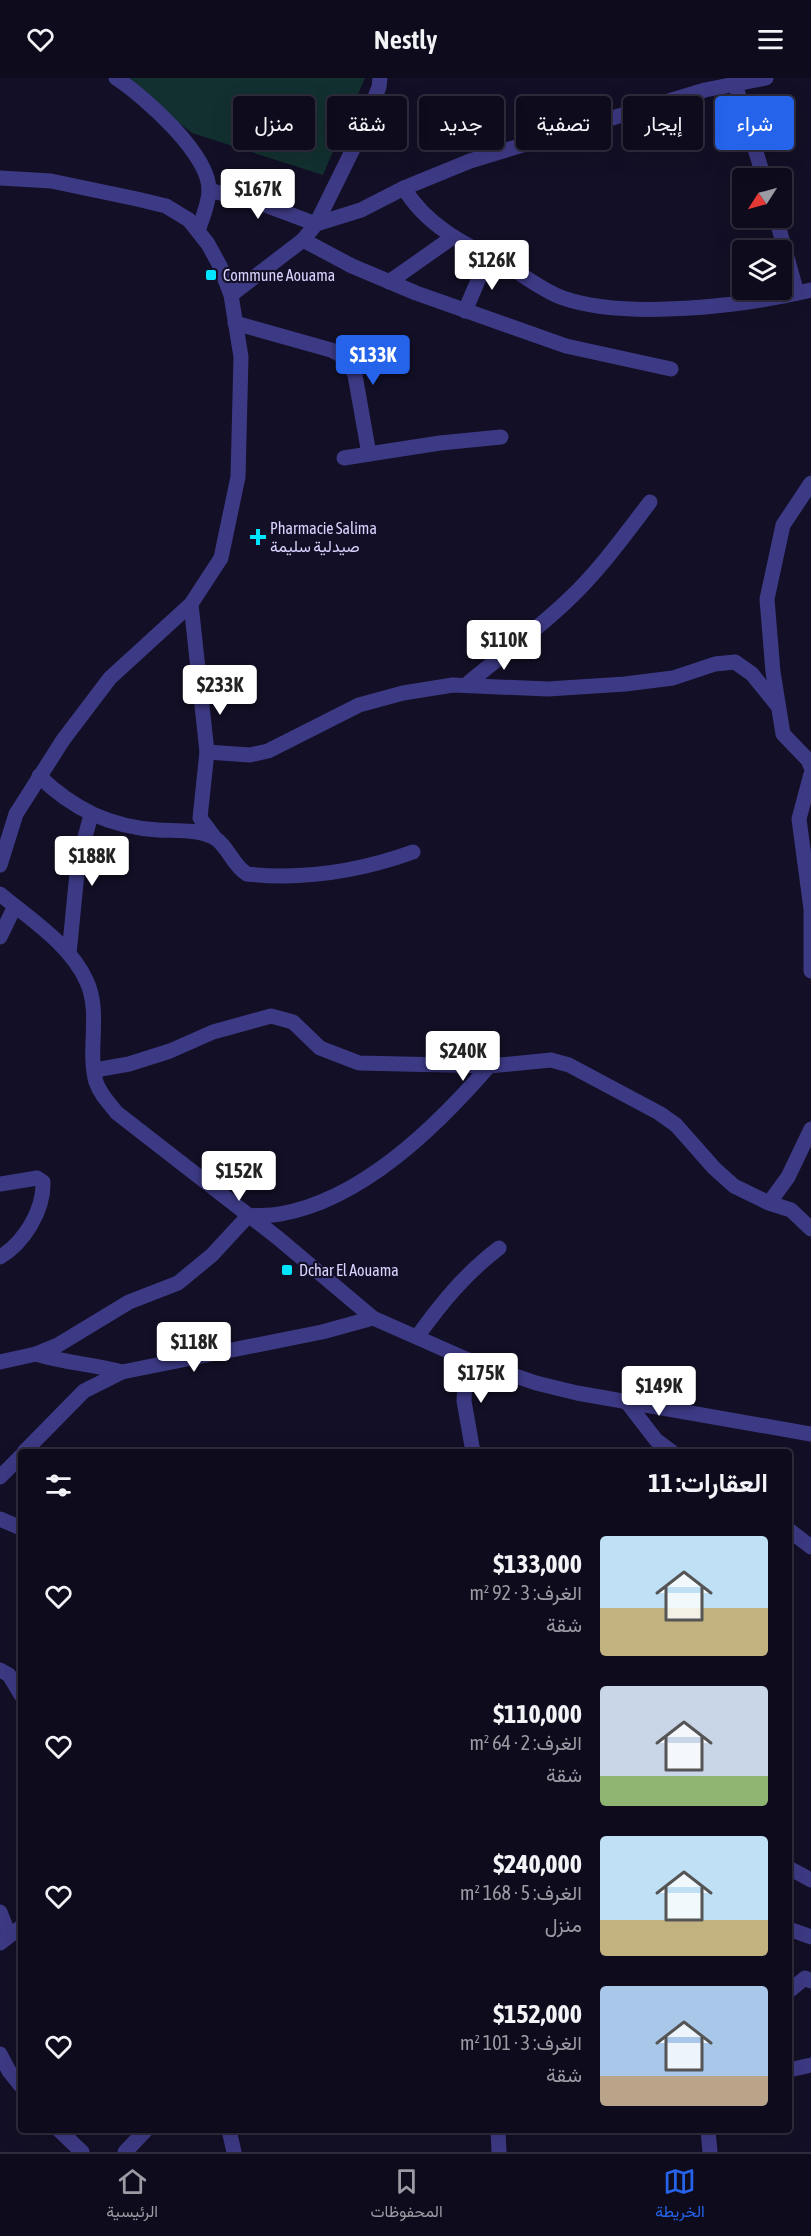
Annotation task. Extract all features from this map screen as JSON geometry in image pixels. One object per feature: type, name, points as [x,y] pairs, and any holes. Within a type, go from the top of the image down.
[{"type":"street","points":[[116,78],[135,91],[193,149],[209,190],[198,231]]},
{"type":"street","points":[[231,295],[303,240],[316,224],[357,143],[380,87],[380,78]]},
{"type":"street","points":[[209,190],[265,205],[316,224],[361,210],[404,188],[481,157],[705,90],[766,78]]},
{"type":"street","points":[[735,84],[761,168]]},
{"type":"street","points":[[0,178],[51,181],[166,206],[189,220],[215,257],[231,295],[241,357],[238,477],[221,558],[191,604],[110,678],[39,776],[16,814],[0,865]]},
{"type":"street","points":[[404,188],[411,201],[453,237],[505,264],[547,292],[581,303],[636,308],[714,306],[804,292],[780,228]]},
{"type":"street","points":[[389,282],[453,237]]},
{"type":"street","points":[[303,240],[389,282],[566,346],[671,369]]},
{"type":"street","points":[[465,310],[488,257]]},
{"type":"street","points":[[235,323],[331,350],[347,358],[355,375],[369,454]]},
{"type":"street","points":[[344,458],[440,443],[501,437]]},
{"type":"street","points":[[811,483],[783,525],[767,599],[777,705],[783,734],[808,760],[811,767]]},
{"type":"street","points":[[466,685],[526,639],[570,599],[611,553],[650,502]]},
{"type":"street","points":[[191,604],[207,752],[200,818],[240,870],[260,875],[302,876],[379,863],[413,852]]},
{"type":"street","points":[[207,752],[250,755],[268,751],[359,705],[430,688],[466,685],[517,689],[625,684],[673,678],[715,664],[735,662],[752,674],[777,705]]},
{"type":"street","points":[[811,774],[799,819],[811,909],[811,971]]},
{"type":"street","points":[[39,776],[64,799],[91,815],[136,828],[201,833],[215,838]]},
{"type":"street","points":[[69,954],[78,863],[91,815]]},
{"type":"street","points":[[0,894],[69,954],[88,983],[93,1004],[96,1082],[102,1096],[117,1113],[373,1318],[466,1359],[536,1383],[811,1434]]},
{"type":"street","points":[[0,937],[15,906]]},
{"type":"street","points":[[95,1070],[129,1064],[170,1051],[223,1028],[271,1016],[293,1022],[320,1048],[359,1063],[489,1066],[551,1060],[569,1065],[604,1082],[667,1119],[734,1186],[769,1203],[791,1210],[811,1229]]},
{"type":"street","points":[[0,1362],[36,1354],[58,1345],[129,1302],[178,1283],[212,1255],[248,1216],[279,1214],[306,1207],[374,1173],[413,1144],[489,1066]]},
{"type":"street","points":[[769,1203],[788,1178],[811,1129]]},
{"type":"street","points":[[0,1184],[37,1178],[43,1182],[35,1216],[27,1232],[0,1257]]},
{"type":"street","points":[[417,1337],[446,1296],[477,1265],[499,1248]]},
{"type":"street","points":[[27,1449],[84,1391],[122,1371],[322,1332],[373,1318]]},
{"type":"street","points":[[36,1354],[71,1364],[87,1364],[122,1371]]},
{"type":"street","points":[[466,1359],[464,1401],[472,1449]]},
{"type":"street","points":[[626,1401],[656,1440],[668,1449]]},
{"type":"street","points":[[0,1477],[18,1459]]},
{"type":"street","points":[[0,1519],[18,1526]]},
{"type":"street","points":[[792,1532],[811,1547]]},
{"type":"street","points":[[0,1670],[9,1675],[18,1690]]},
{"type":"street","points":[[792,1870],[811,1880]]},
{"type":"street","points":[[0,1912],[10,1935]]},
{"type":"street","points":[[792,1930],[811,1937]]},
{"type":"street","points":[[792,1989],[805,1978],[811,1981]]},
{"type":"street","points":[[0,2054],[9,2072],[18,2082]]},
{"type":"street","points":[[792,2069],[811,2065]]},
{"type":"street","points":[[62,2133],[82,2152]]},
{"type":"street","points":[[125,2152],[143,2133]]},
{"type":"street","points":[[230,2133],[234,2152]]},
{"type":"street","points":[[498,2133],[498,2152]]},
{"type":"street","points":[[708,2133],[710,2152]]},
{"type":"green space","points":[[122,78],[365,78],[357,96],[327,96],[327,150],[334,150],[323,175],[245,150],[315,150],[315,96],[233,96],[233,146],[192,133]]},
{"type":"place","name":"Commune Aouama","points":[[211,275]]},
{"type":"place","name":"Pharmacie Salima صيدلية سليمة","points":[[258,537]]},
{"type":"place","name":"Dchar El Aouama","points":[[287,1270]]}]
